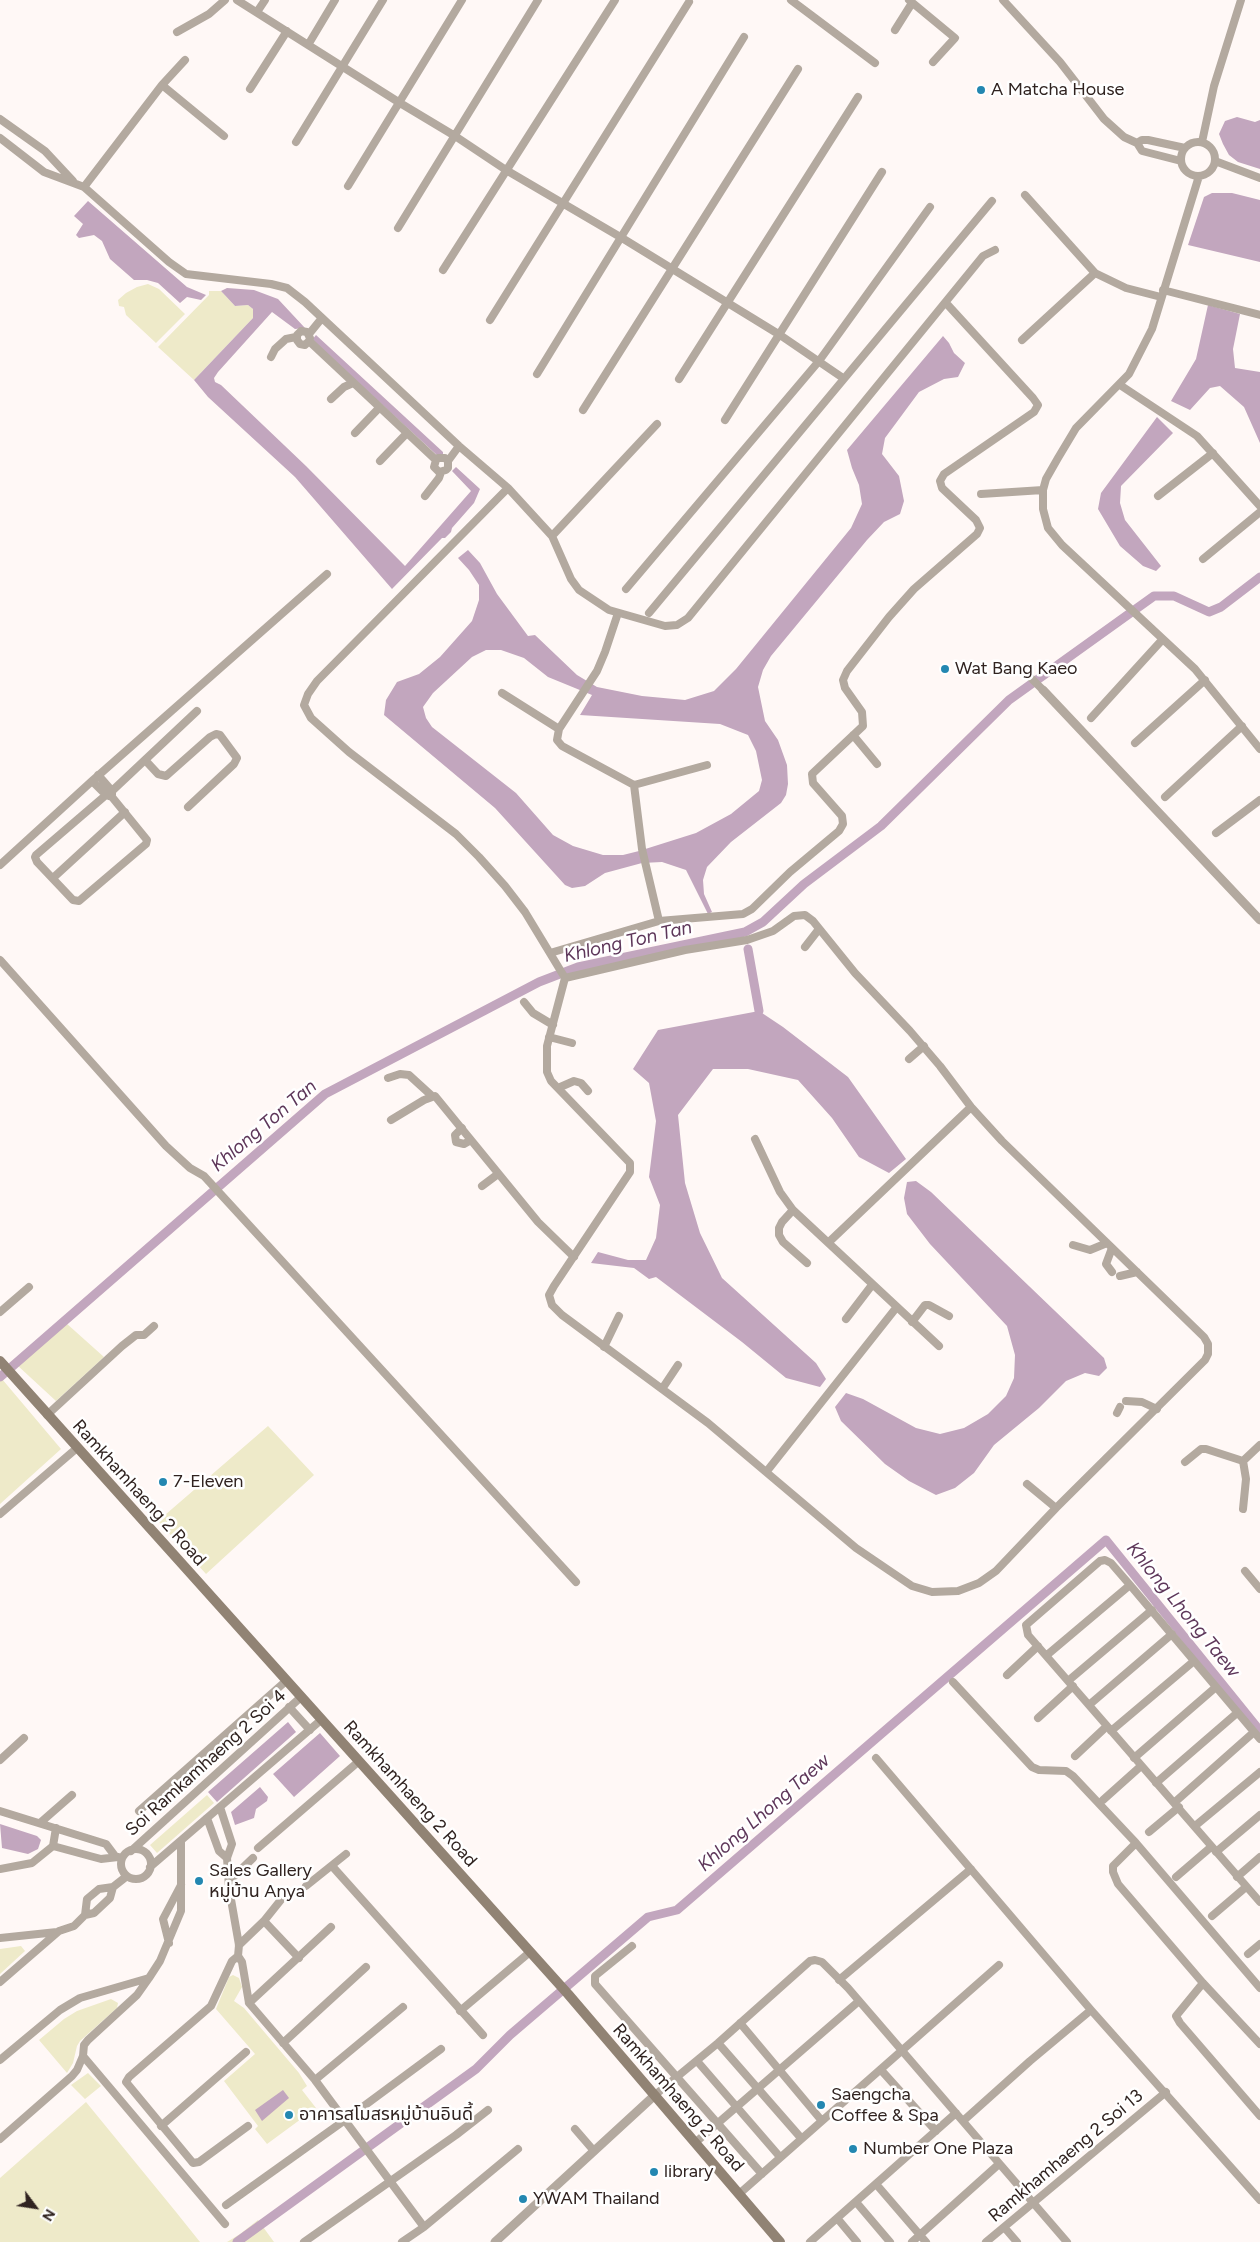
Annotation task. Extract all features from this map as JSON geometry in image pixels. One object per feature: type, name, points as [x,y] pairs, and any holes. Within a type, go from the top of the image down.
[{"type":"main road","name":"Ramkhamhaeng 2 Road","points":[[5,1367],[568,1994],[656,2095],[667,2113],[696,2142],[780,2242]]},
{"type":"street","points":[[177,32],[209,14],[225,0]]},
{"type":"street","points":[[237,0],[506,170],[622,238],[780,335],[844,378]]},
{"type":"street","points":[[257,12],[265,0]]},
{"type":"street","points":[[308,45],[335,0]]},
{"type":"street","points":[[296,142],[383,0]]},
{"type":"street","points":[[348,186],[462,0]]},
{"type":"street","points":[[398,228],[538,0]]},
{"type":"street","points":[[443,270],[615,0]]},
{"type":"street","points":[[792,0],[875,63]]},
{"type":"street","points":[[1002,0],[1060,62],[1104,119],[1124,137],[1137,143],[1142,151],[1181,160]]},
{"type":"street","points":[[1202,142],[1214,86],[1242,0]]},
{"type":"street","points":[[895,30],[911,1],[955,38],[933,62]]},
{"type":"street","points":[[490,320],[689,2]]},
{"type":"street","points":[[250,89],[287,32]]},
{"type":"street","points":[[537,374],[744,37]]},
{"type":"street","points":[[84,187],[162,85],[185,60]]},
{"type":"street","points":[[583,410],[798,69]]},
{"type":"street","points":[[162,85],[224,136]]},
{"type":"street","points":[[679,379],[858,97]]},
{"type":"street","points":[[0,118],[45,151],[74,182]]},
{"type":"street","points":[[0,138],[44,172],[84,187],[169,262],[186,274],[271,284],[287,288],[508,488],[552,536],[571,579],[579,590],[609,610],[665,626],[677,625],[688,618],[983,256],[995,250]]},
{"type":"street","points":[[1137,143],[1142,140],[1148,140],[1185,148],[1196,142],[1202,142],[1210,146],[1214,153],[1215,161],[1212,169],[1206,174],[1199,176],[1187,172],[1181,160],[1185,148]]},
{"type":"street","points":[[1215,161],[1260,178]]},
{"type":"street","points":[[725,420],[882,172]]},
{"type":"street","points":[[1199,176],[1152,329],[1129,374],[1076,428],[1046,478],[1043,490],[1043,509],[1048,528],[1062,544],[1205,680],[1260,749]]},
{"type":"street","points":[[1025,195],[1095,273],[1126,288],[1162,293],[1260,315]]},
{"type":"street","points":[[649,613],[992,202]]},
{"type":"street","points":[[626,589],[819,361],[930,207]]},
{"type":"street","points":[[1022,340],[1095,273]]},
{"type":"street","points":[[552,957],[659,921],[743,914],[752,910],[790,872],[840,830],[843,824],[842,816],[813,783],[812,774],[863,726],[862,712],[845,688],[843,680],[847,671],[889,617],[914,590],[972,540],[980,528],[976,520],[942,488],[940,481],[944,474],[1034,412],[1038,405],[946,303]]},
{"type":"street","points":[[271,357],[275,349],[286,339],[296,337],[302,345],[322,318]]},
{"type":"street","points":[[309,338],[352,383],[436,460]]},
{"type":"street","points":[[331,398],[352,383]]},
{"type":"street","points":[[1120,385],[1197,436],[1260,506]]},
{"type":"street","points":[[355,433],[379,408]]},
{"type":"street","points":[[552,536],[658,424]]},
{"type":"street","points":[[380,461],[407,434]]},
{"type":"street","points":[[425,496],[439,478],[441,472],[448,468],[448,461],[460,446]]},
{"type":"street","points":[[1158,496],[1213,453]]},
{"type":"street","points":[[441,472],[434,467],[436,460],[442,457],[448,461]]},
{"type":"street","points":[[508,488],[317,681],[304,704],[311,718],[336,741],[434,816],[479,857],[525,912],[564,976],[549,1037],[545,1060],[547,1072],[558,1088],[630,1162],[630,1172],[549,1295],[552,1305],[562,1315],[662,1389],[767,1471],[856,1548],[912,1586],[932,1592],[958,1591],[979,1584],[996,1571],[1056,1508],[1205,1360],[1208,1354],[1208,1344],[1204,1337],[1002,1141],[971,1107],[924,1046],[855,973],[819,928],[805,916],[800,914],[794,916],[773,931],[747,940],[685,950],[564,976]]},
{"type":"street","points":[[981,494],[1043,490]]},
{"type":"street","points":[[1203,559],[1260,512]]},
{"type":"street","points":[[0,865],[95,778],[327,574]]},
{"type":"street","points":[[618,613],[597,671],[559,729],[557,740],[562,746],[634,785],[707,765]]},
{"type":"street","points":[[1091,718],[1162,640]]},
{"type":"street","points":[[1029,676],[1260,920]]},
{"type":"street","points":[[1135,743],[1205,680]]},
{"type":"street","points":[[502,693],[559,729]]},
{"type":"street","points":[[95,778],[110,794],[126,812],[146,838],[146,844],[79,901],[73,900],[37,862],[35,857],[110,794],[197,711]]},
{"type":"street","points":[[1165,796],[1242,726]]},
{"type":"street","points":[[144,760],[158,774],[166,776],[210,737],[216,734],[220,735],[237,758],[234,764],[188,807]]},
{"type":"street","points":[[853,735],[877,764]]},
{"type":"street","points":[[634,785],[642,849],[659,921]]},
{"type":"street","points":[[1216,834],[1260,800]]},
{"type":"street","points":[[53,878],[126,812]]},
{"type":"street","points":[[805,947],[819,928]]},
{"type":"street","points":[[0,960],[166,1146],[190,1168],[204,1176],[576,1582]]},
{"type":"street","points":[[524,1002],[533,1013],[553,1025]]},
{"type":"street","points":[[549,1037],[572,1043]]},
{"type":"street","points":[[909,1058],[924,1046]]},
{"type":"street","points":[[388,1078],[400,1074],[409,1075],[432,1096],[438,1098],[538,1222],[574,1257]]},
{"type":"street","points":[[558,1088],[574,1081],[581,1083],[588,1091]]},
{"type":"street","points":[[391,1120],[432,1096]]},
{"type":"street","points":[[829,1242],[971,1107]]},
{"type":"street","points":[[462,1128],[455,1135],[456,1142],[464,1144],[471,1140]]},
{"type":"street","points":[[756,1139],[780,1192],[793,1210],[938,1346]]},
{"type":"street","points":[[482,1186],[498,1174]]},
{"type":"street","points":[[793,1210],[782,1222],[779,1228],[779,1235],[783,1242],[807,1263]]},
{"type":"street","points":[[1073,1245],[1090,1250],[1109,1246]]},
{"type":"street","points":[[1109,1246],[1106,1264],[1116,1274],[1137,1272]]},
{"type":"street","points":[[846,1319],[872,1285]]},
{"type":"street","points":[[0,1312],[29,1286]]},
{"type":"street","points":[[912,1322],[925,1305],[929,1305],[949,1316]]},
{"type":"street","points":[[767,1471],[896,1308]]},
{"type":"street","points":[[604,1347],[619,1316]]},
{"type":"street","points":[[47,1415],[122,1346],[136,1335],[144,1335],[154,1326]]},
{"type":"street","points":[[662,1389],[678,1365]]},
{"type":"street","points":[[1126,1401],[1142,1402],[1156,1409]]},
{"type":"street","points":[[1244,1461],[1260,1445]]},
{"type":"street","points":[[0,1514],[76,1448]]},
{"type":"street","points":[[1185,1462],[1201,1449],[1244,1461]]},
{"type":"street","points":[[1243,1510],[1246,1479],[1244,1461]]},
{"type":"street","points":[[1028,1484],[1056,1508]]},
{"type":"street","points":[[1260,1739],[1152,1610],[1111,1563],[1105,1560],[1100,1561],[1026,1625],[1028,1634],[1046,1656],[1260,1902]]},
{"type":"street","points":[[1245,1571],[1260,1589]]},
{"type":"street","points":[[1046,1656],[1130,1585]]},
{"type":"street","points":[[1038,1718],[1070,1683],[1152,1610]]},
{"type":"street","points":[[1089,1705],[1172,1634]]},
{"type":"street","points":[[1007,1675],[1038,1646]]},
{"type":"street","points":[[1075,1756],[1194,1661]]},
{"type":"street","points":[[139,1812],[286,1681]]},
{"type":"street","points":[[953,1682],[1032,1767],[1039,1770],[1070,1773],[1136,1843],[1260,1988]]},
{"type":"street","points":[[1134,1758],[1216,1687]]},
{"type":"street","name":"Soi Ramkamhaeng 2 Soi 4","points":[[127,1876],[122,1869],[119,1857],[130,1851],[301,1697]]},
{"type":"street","points":[[289,1707],[310,1730]]},
{"type":"street","points":[[1156,1783],[1237,1713]]},
{"type":"street","points":[[85,1915],[87,1899],[99,1889],[113,1887],[127,1876],[133,1879],[143,1878],[150,1867],[321,1720]]},
{"type":"street","points":[[1149,1832],[1254,1732]]},
{"type":"street","points":[[0,1760],[24,1738]]},
{"type":"street","points":[[876,1758],[1092,2010],[1260,2200]]},
{"type":"street","points":[[258,1848],[358,1762]]},
{"type":"street","points":[[1103,1800],[1141,1766]]},
{"type":"street","points":[[1195,1826],[1260,1772]]},
{"type":"street","points":[[40,1823],[72,1795]]},
{"type":"street","points":[[220,1807],[232,1844],[227,1858],[229,1881],[239,1945],[238,1956],[242,1962],[249,2003],[315,2080],[424,2227]]},
{"type":"street","points":[[0,1811],[106,1844],[119,1857]]},
{"type":"street","points":[[1176,1877],[1260,1815]]},
{"type":"street","points":[[207,1818],[219,1851],[227,1858]]},
{"type":"street","points":[[0,1869],[32,1863],[53,1846],[56,1828]]},
{"type":"street","points":[[0,2139],[78,2070],[84,2056],[84,2045],[137,1995],[149,1978],[169,1943],[181,1911],[181,1841]]},
{"type":"street","points":[[1136,1843],[1113,1866],[1112,1872],[1118,1884],[1203,1983],[1260,2044]]},
{"type":"street","points":[[53,1846],[102,1859],[119,1857]]},
{"type":"street","name":"Soi Ramkamhaeng 2 Soi 4","points":[[130,1851],[145,1852],[150,1860],[150,1867]]},
{"type":"street","points":[[306,1886],[346,1854]]},
{"type":"street","points":[[1237,1876],[1260,1857]]},
{"type":"street","points":[[229,1881],[253,1858]]},
{"type":"street","points":[[332,1866],[460,2011],[484,2035]]},
{"type":"street","points":[[839,1980],[971,1869]]},
{"type":"street","points":[[169,1943],[163,1919],[182,1883]]},
{"type":"street","points":[[1212,1916],[1246,1886]]},
{"type":"street","points":[[0,1982],[60,1932],[74,1926],[85,1915],[94,1913],[110,1898],[113,1887]]},
{"type":"street","points":[[239,1945],[264,1921],[284,1896]]},
{"type":"street","points":[[264,1921],[299,1958]]},
{"type":"street","points":[[249,2003],[331,1927]]},
{"type":"street","points":[[0,1938],[60,1932]]},
{"type":"street","points":[[1248,1954],[1260,1944]]},
{"type":"street","points":[[632,1946],[595,1976],[595,1984],[762,2174]]},
{"type":"street","points":[[460,2011],[530,1952]]},
{"type":"street","points":[[238,1956],[232,1961],[211,2006],[127,2080],[128,2086],[191,2162],[196,2163],[248,2126]]},
{"type":"street","points":[[495,2242],[656,2095],[810,1961],[815,1960],[822,1962],[859,2001],[1067,2242]]},
{"type":"street","points":[[739,2194],[999,1965]]},
{"type":"street","points":[[283,2043],[366,1967]]},
{"type":"street","points":[[0,2060],[60,2010],[80,1998],[149,1978]]},
{"type":"street","points":[[1203,1983],[1176,2016],[1260,2116]]},
{"type":"street","points":[[696,2142],[718,2126],[737,2107],[859,2001]]},
{"type":"street","points":[[315,2080],[403,2007]]},
{"type":"street","points":[[963,2121],[1030,2060],[1092,2010]]},
{"type":"street","points":[[740,2023],[822,2121]]},
{"type":"street","points":[[718,2043],[801,2138]]},
{"type":"street","points":[[226,2205],[346,2120],[441,2049]]},
{"type":"street","points":[[161,2126],[246,2052]]},
{"type":"street","points":[[84,2056],[225,2224]]},
{"type":"street","points":[[697,2061],[780,2157]]},
{"type":"street","points":[[881,2070],[936,2131]]},
{"type":"street","name":"Ramkhamhaeng 2 Soi 13","points":[[986,2242],[1166,2092]]},
{"type":"street","points":[[304,2242],[456,2135],[488,2110]]},
{"type":"street","points":[[814,2241],[837,2218],[956,2113]]},
{"type":"street","points":[[575,2129],[594,2151]]},
{"type":"street","points":[[402,2242],[424,2227],[518,2149]]},
{"type":"street","points":[[912,2242],[999,2164]]},
{"type":"street","points":[[876,2184],[926,2242]]},
{"type":"street","points":[[856,2202],[890,2242]]},
{"type":"street","points":[[837,2218],[857,2242]]},
{"type":"street","points":[[1004,2227],[1017,2242]]},
{"type":"shaded area","points":[[1237,117],[1255,122],[1260,120],[1260,169],[1238,162],[1229,155],[1223,144],[1219,134],[1225,121]]},
{"type":"shaded area","points":[[1212,193],[1232,193],[1260,200],[1260,262],[1188,245],[1204,197]]},
{"type":"shaded area","points":[[88,201],[187,287],[206,295],[201,300],[187,297],[180,303],[158,283],[147,280],[134,280],[110,259],[102,241],[94,235],[79,238],[76,235],[83,224],[74,216]]},
{"type":"shaded area","points":[[148,284],[159,289],[185,314],[156,343],[126,315],[124,307],[119,306],[118,300],[137,287]]},
{"type":"shaded area","points":[[227,288],[254,290],[278,299],[305,328],[295,329],[272,312],[218,372],[214,378],[215,382],[221,385],[306,466],[405,566],[471,491],[452,471],[456,467],[480,489],[474,503],[452,528],[451,532],[445,538],[442,538],[392,589],[295,477],[208,397],[194,380],[253,318],[253,309],[248,305],[235,306],[221,291]]},
{"type":"shaded area","points":[[209,291],[221,291],[235,306],[248,305],[253,309],[253,318],[194,380],[158,347],[209,295]]},
{"type":"shaded area","points":[[1208,305],[1240,314],[1233,349],[1235,368],[1260,372],[1260,443],[1244,407],[1220,386],[1210,388],[1190,410],[1171,401],[1196,359]]},
{"type":"shaded area","points":[[316,335],[443,452],[443,456],[439,457],[312,340]]},
{"type":"shaded area","points":[[943,336],[954,353],[965,363],[958,377],[944,379],[919,392],[885,438],[882,454],[899,476],[904,501],[900,514],[884,522],[867,540],[771,656],[763,670],[758,687],[765,721],[778,740],[787,765],[788,784],[786,795],[781,803],[731,842],[707,867],[703,880],[704,894],[712,912],[708,914],[686,870],[662,862],[642,863],[605,873],[585,886],[572,888],[565,885],[495,808],[384,715],[386,700],[397,682],[419,674],[440,657],[472,621],[479,600],[479,585],[458,558],[468,550],[480,563],[497,594],[528,636],[535,635],[577,675],[597,687],[642,696],[685,700],[714,691],[736,669],[851,528],[862,504],[859,485],[847,450]],"holes":[[[486,650],[501,650],[524,658],[548,677],[592,695],[580,715],[720,724],[748,735],[756,751],[762,780],[759,791],[731,814],[696,833],[639,851],[623,855],[603,855],[573,846],[553,835],[516,793],[432,727],[426,718],[423,707],[433,693],[472,657]]]},
{"type":"shaded area","points":[[1157,417],[1173,433],[1121,486],[1120,503],[1125,520],[1161,566],[1156,571],[1143,566],[1120,546],[1098,509],[1101,493]]},
{"type":"shaded area","points":[[759,1011],[848,1077],[906,1159],[889,1173],[859,1157],[832,1118],[798,1080],[748,1069],[713,1069],[678,1115],[685,1183],[700,1233],[722,1278],[816,1363],[826,1379],[820,1387],[786,1378],[656,1277],[649,1279],[634,1268],[591,1263],[598,1252],[628,1260],[646,1260],[656,1238],[660,1205],[649,1177],[656,1121],[649,1083],[633,1069],[658,1030]]},
{"type":"shaded area","points":[[916,1181],[931,1192],[1104,1358],[1107,1368],[1099,1376],[1085,1373],[1066,1381],[1039,1408],[994,1445],[974,1473],[955,1488],[936,1495],[909,1481],[885,1464],[841,1421],[835,1407],[846,1393],[863,1399],[916,1428],[940,1434],[964,1428],[988,1414],[1006,1396],[1014,1378],[1015,1355],[1007,1326],[930,1244],[907,1214],[904,1198],[907,1182]]},
{"type":"shaded area","points":[[66,1323],[104,1357],[56,1401],[17,1365]]},
{"type":"shaded area","points":[[2,1379],[61,1449],[0,1504],[0,1381]]},
{"type":"shaded area","points":[[268,1426],[314,1475],[206,1574],[158,1521]]},
{"type":"shaded area","points":[[288,1722],[296,1732],[217,1802],[208,1792]]},
{"type":"shaded area","points":[[320,1733],[340,1756],[294,1797],[273,1774]]},
{"type":"shaded area","points":[[260,1787],[268,1797],[267,1801],[256,1809],[254,1818],[235,1825],[231,1812]]},
{"type":"shaded area","points":[[207,1795],[214,1803],[157,1853],[150,1845]]},
{"type":"shaded area","points":[[0,1824],[37,1836],[41,1840],[38,1849],[28,1854],[2,1848]]},
{"type":"shaded area","points":[[21,1946],[25,1951],[0,1974],[0,1949]]},
{"type":"shaded area","points":[[233,1975],[239,1978],[242,1987],[234,2001],[244,2008],[299,2073],[307,2086],[302,2090],[316,2108],[267,2144],[255,2129],[258,2126],[224,2081],[255,2054],[216,2009],[229,1977]]},
{"type":"shaded area","points":[[111,1999],[118,2003],[117,2008],[80,2041],[73,2063],[67,2073],[39,2040],[64,2019],[77,2011]]},
{"type":"shaded area","points":[[88,2073],[101,2086],[85,2099],[71,2085]]},
{"type":"shaded area","points":[[283,2090],[289,2098],[262,2121],[255,2110]]},
{"type":"shaded area","points":[[86,2102],[200,2242],[0,2242],[0,2178]]},
{"type":"shaded area","points":[[258,2220],[274,2242],[227,2242],[240,2234]]},
{"type":"waterway","name":"Khlong Ton Tan","points":[[0,1377],[325,1094],[539,982],[578,967],[745,932],[763,922],[804,884],[881,826],[1009,700],[1154,596],[1174,596],[1209,612],[1221,607],[1260,577]]},
{"type":"waterway","points":[[748,949],[759,1011]]},
{"type":"waterway","name":"Khlong Lhong Taew","points":[[237,2242],[476,2069],[510,2035],[648,1917],[677,1910],[1106,1540],[1260,1731]]},
{"type":"place","name":"A Matcha House","points":[[981,90]]},
{"type":"place","name":"Wat Bang Kaeo","points":[[945,669]]},
{"type":"place","name":"7-Eleven","points":[[163,1482]]},
{"type":"place","name":"Sales Gallery หมู่บ้าน Anya","points":[[199,1881]]},
{"type":"place","name":"Saengcha Coffee & Spa","points":[[821,2105]]},
{"type":"place","name":"อาคารสโมสรหมู่บ้านอินดี้","points":[[289,2115]]},
{"type":"place","name":"Number One Plaza","points":[[853,2149]]},
{"type":"place","name":"library","points":[[654,2172]]},
{"type":"place","name":"YWAM Thailand","points":[[523,2199]]}]
